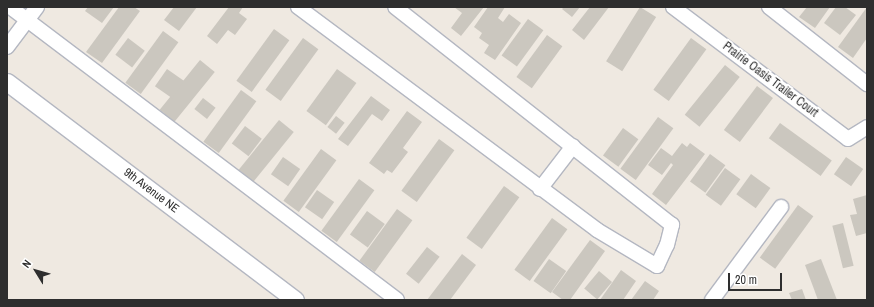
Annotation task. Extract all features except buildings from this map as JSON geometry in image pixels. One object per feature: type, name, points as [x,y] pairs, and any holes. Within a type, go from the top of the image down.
[{"type":"street","points":[[10,7],[397,300]]},
{"type":"street","points":[[7,47],[37,7]]},
{"type":"street","points":[[298,7],[540,189],[597,230],[657,266],[667,245],[672,225],[395,7]]},
{"type":"street","points":[[769,7],[867,84]]},
{"type":"street","name":"Prairie Oasis Trailer Court","points":[[676,8],[848,140],[867,127]]},
{"type":"street","name":"9th Avenue NE","points":[[7,82],[295,300]]},
{"type":"street","points":[[540,189],[572,146]]},
{"type":"street","points":[[715,295],[781,207]]}]
